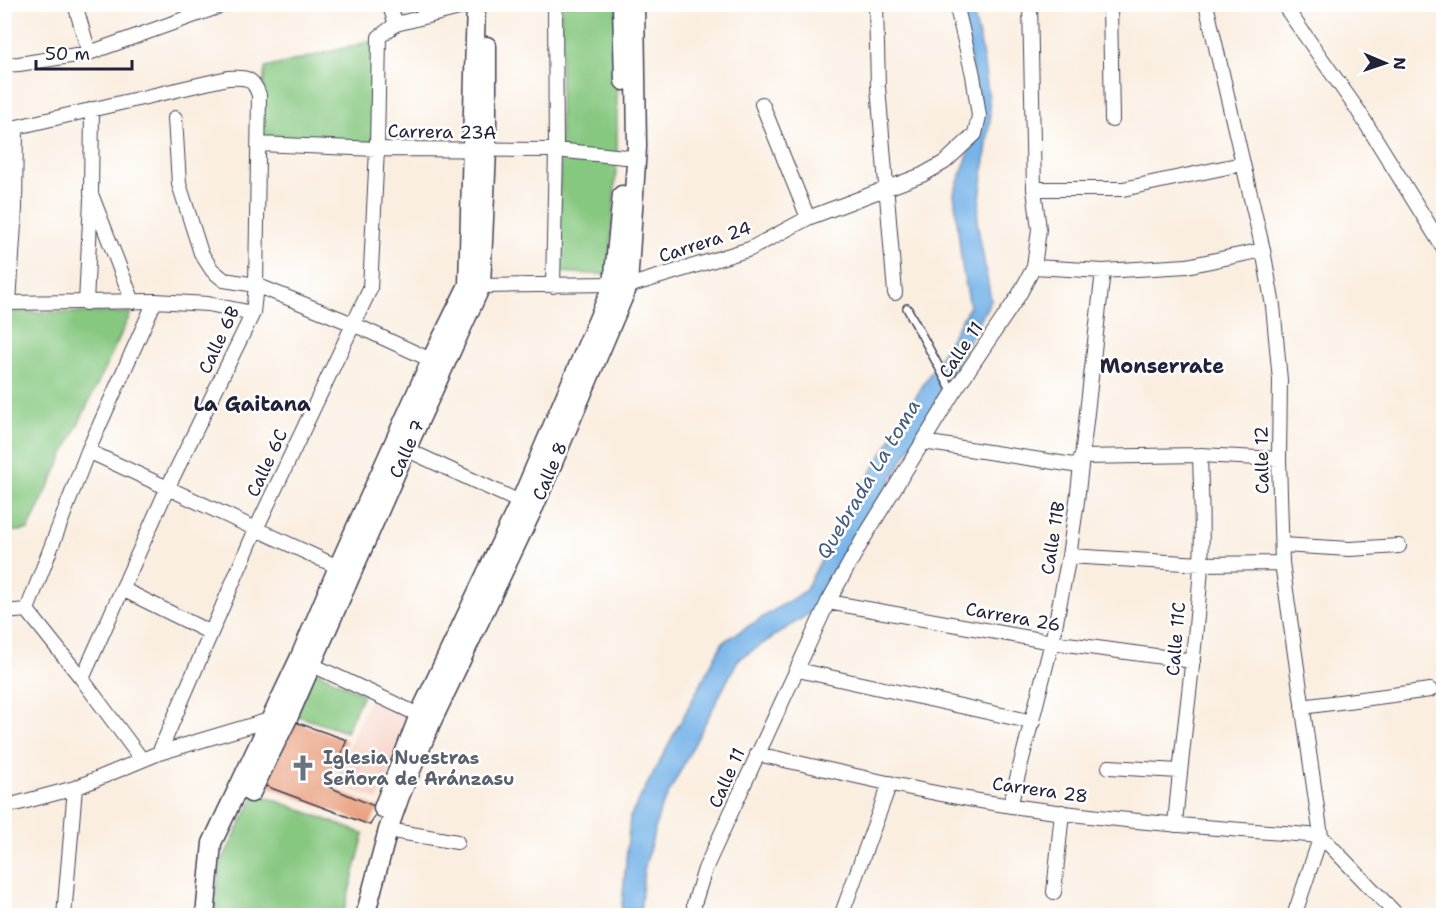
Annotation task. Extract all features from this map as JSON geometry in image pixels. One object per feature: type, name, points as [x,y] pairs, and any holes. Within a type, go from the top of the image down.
[{"type":"main road","name":"Calle 7","points":[[476,4],[480,150]]},
{"type":"main road","name":"Calle 7","points":[[205,915],[212,843],[280,718],[474,286],[488,4]]},
{"type":"main road","name":"Calle 8","points":[[352,915],[384,804],[419,715],[620,285],[625,158],[622,4]]},
{"type":"main road","name":"Calle 8","points":[[365,915],[388,830],[432,722],[535,505],[620,285],[637,147],[635,4]]},
{"type":"main road","name":"Calle 7","points":[[306,662],[338,567],[400,447],[431,360],[474,286]]},
{"type":"street","points":[[75,4],[89,54]]},
{"type":"street","points":[[389,4],[396,24],[476,4]]},
{"type":"street","points":[[553,286],[556,150],[555,4]]},
{"type":"street","points":[[876,4],[878,87],[895,293]]},
{"type":"street","name":"Carrera 24","points":[[474,286],[620,285],[750,249],[808,218],[921,175],[945,162],[967,144],[975,134],[979,116],[973,75],[956,4]]},
{"type":"street","name":"Calle 11","points":[[694,915],[694,904],[705,869],[828,602],[923,441],[1019,295],[1034,267],[1039,229],[1034,189],[1030,4]]},
{"type":"street","points":[[1110,4],[1113,120]]},
{"type":"street","name":"Calle 12","points":[[1206,4],[1263,250],[1273,306],[1280,380],[1279,459],[1282,563],[1321,836],[1294,915]]},
{"type":"street","points":[[1283,4],[1357,109],[1443,249]]},
{"type":"street","points":[[4,65],[89,54],[217,6]]},
{"type":"street","name":"Calle 6C","points":[[159,753],[256,529],[370,289],[380,37],[396,24]]},
{"type":"street","name":"Calle 6B","points":[[82,679],[168,487],[253,313],[256,285],[259,144],[259,95],[255,85],[242,77],[228,78],[92,109]]},
{"type":"street","points":[[762,104],[808,218]]},
{"type":"street","points":[[86,303],[92,109],[10,128],[15,208],[7,303],[86,303],[156,301],[208,304],[253,313]]},
{"type":"street","points":[[175,118],[179,184],[201,254],[212,270],[224,280],[256,285],[353,324],[431,360]]},
{"type":"street","name":"Carrera 23A","points":[[259,144],[377,149],[556,150],[625,158]]},
{"type":"street","points":[[1034,189],[1123,189],[1242,164]]},
{"type":"street","points":[[91,194],[133,302]]},
{"type":"street","points":[[1034,267],[1103,271],[1187,266],[1263,250]]},
{"type":"street","name":"Calle 11B","points":[[1010,806],[1052,642],[1069,556],[1103,271]]},
{"type":"street","points":[[27,610],[88,451],[156,301]]},
{"type":"street","points":[[923,441],[1081,461],[1200,455],[1279,459]]},
{"type":"street","points":[[400,447],[520,502]]},
{"type":"street","points":[[88,451],[338,567]]},
{"type":"street","name":"Calle 11C","points":[[1175,825],[1201,564],[1200,455]]},
{"type":"street","points":[[1282,545],[1350,549],[1399,546]]},
{"type":"street","points":[[1069,556],[1201,564],[1282,563]]},
{"type":"street","points":[[122,589],[211,633]]},
{"type":"street","name":"Carrera 26","points":[[828,602],[1052,642],[1193,661]]},
{"type":"street","points":[[4,612],[27,610]]},
{"type":"street","points":[[27,610],[142,760]]},
{"type":"street","points":[[306,662],[419,715]]},
{"type":"street","points":[[798,670],[1033,722]]},
{"type":"street","points":[[1302,707],[1430,690]]},
{"type":"street","points":[[4,790],[6,807],[75,788],[159,753],[280,718]]},
{"type":"street","name":"Carrera 28","points":[[757,754],[1010,806],[1175,825],[1321,836]]},
{"type":"street","points":[[1109,767],[1179,771]]},
{"type":"street","points":[[841,915],[890,783]]},
{"type":"street","points":[[64,915],[75,788]]},
{"type":"street","points":[[1054,892],[1062,812]]},
{"type":"street","points":[[388,830],[457,842]]},
{"type":"street","points":[[1321,836],[1398,915]]},
{"type":"lane","points":[[907,308],[953,393]]},
{"type":"shaded area","points":[[370,699],[413,718],[378,800],[332,783]]},
{"type":"green space","points":[[561,5],[617,5],[617,157],[609,275],[559,272]]},
{"type":"green space","points":[[376,40],[373,146],[262,142],[262,95],[265,68]]},
{"type":"green space","points":[[5,312],[131,313],[28,530],[5,532]]},
{"type":"green space","points":[[314,670],[363,694],[346,732],[295,715]]},
{"type":"green space","points":[[256,793],[364,834],[343,915],[213,916],[220,865]]},
{"type":"water","name":"Quebrada La toma","points":[[961,5],[971,5],[981,45],[989,98],[990,120],[977,222],[991,300],[924,424],[813,611],[738,660],[660,810],[644,870],[640,915],[621,916],[630,817],[723,642],[805,591],[835,533],[970,306],[962,266],[954,193],[981,120]]},
{"type":"building","name":"Iglesia Nuestras Señora de Aránzasu","points":[[295,722],[347,740],[327,786],[379,808],[370,825],[263,785]]},
{"type":"place","name":"Iglesia Nuestras Señora de Aránzasu","points":[[303,768]]},
{"type":"district","name":"Monserrate","points":[[1162,366]]},
{"type":"district","name":"La Gaitana","points":[[252,404]]}]
